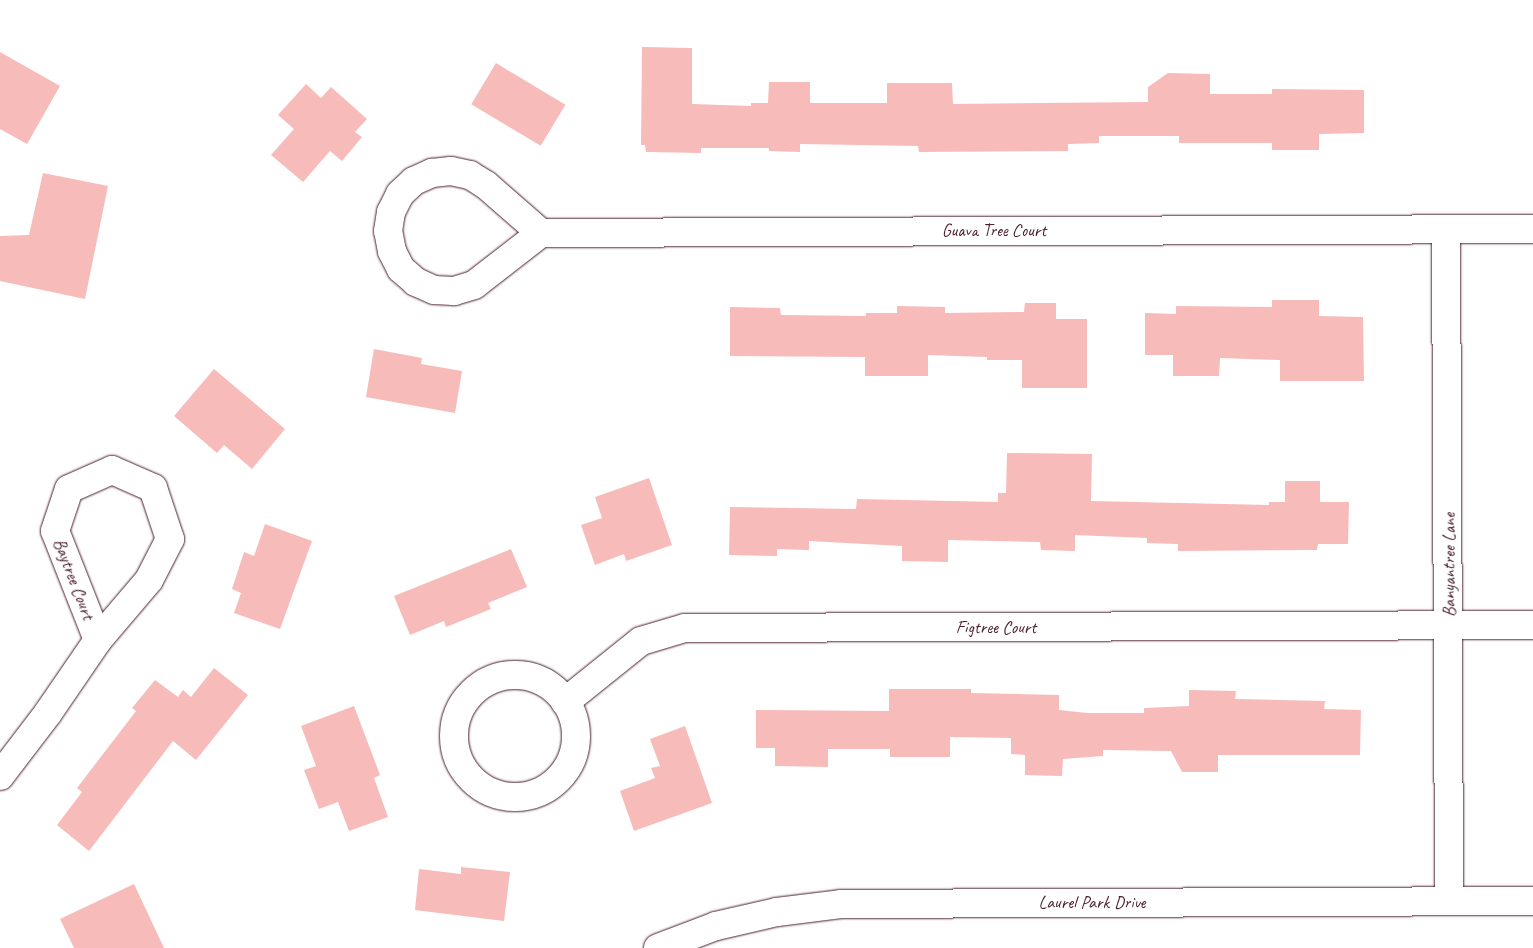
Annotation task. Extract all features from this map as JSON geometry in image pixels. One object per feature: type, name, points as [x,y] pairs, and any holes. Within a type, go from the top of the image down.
[{"type":"street","points":[[451,171],[470,175],[486,185],[541,233],[474,285],[454,291],[434,290],[416,282],[401,268],[392,251],[388,231],[391,212],[400,194],[414,181],[432,173],[451,171]]},
{"type":"street","name":"Guava Tree Court","points":[[541,233],[1533,229]]},
{"type":"street","name":"Banyantree Lane","points":[[1446,230],[1450,625],[1449,900]]},
{"type":"street","name":"Baytree Court","points":[[0,776],[48,713],[98,640],[149,580],[170,539],[153,488],[112,470],[69,489],[56,531],[98,640]]},
{"type":"street","name":"Figtree Court","points":[[566,702],[641,640],[685,628],[1533,625]]},
{"type":"street","points":[[517,675],[544,683],[566,702],[574,722],[575,742],[570,763],[558,780],[546,788],[520,797],[500,795],[481,787],[465,772],[457,755],[454,736],[457,717],[466,700],[480,686],[498,678],[517,675]]},
{"type":"street","name":"Laurel Park Drive","points":[[658,948],[716,926],[777,912],[841,904],[1533,901]]},
{"type":"building","points":[[642,47],[692,48],[692,104],[751,106],[751,103],[768,103],[769,82],[810,82],[810,103],[887,103],[887,83],[952,83],[953,104],[1148,102],[1148,87],[1168,73],[1210,74],[1210,94],[1272,94],[1272,89],[1364,90],[1364,133],[1319,134],[1319,150],[1272,150],[1272,143],[1179,143],[1179,136],[1099,136],[1099,143],[1068,144],[1068,151],[919,152],[918,146],[800,144],[800,152],[769,151],[769,148],[701,148],[701,153],[646,152],[645,145],[641,145]]},
{"type":"building","points":[[0,52],[60,86],[27,144],[0,129]]},
{"type":"building","points":[[496,63],[565,105],[541,146],[471,104]]},
{"type":"building","points":[[306,84],[321,98],[331,87],[367,119],[355,132],[362,137],[342,161],[330,151],[303,182],[271,155],[294,129],[278,115]]},
{"type":"building","points":[[43,173],[108,186],[85,299],[0,281],[0,236],[29,235]]},
{"type":"building","points":[[1272,300],[1319,300],[1319,316],[1363,317],[1364,381],[1280,381],[1280,360],[1220,358],[1219,376],[1173,376],[1173,355],[1145,355],[1145,313],[1176,314],[1176,306],[1272,307]]},
{"type":"building","points":[[1025,303],[1056,303],[1056,319],[1087,319],[1087,388],[1022,388],[1022,360],[987,360],[987,357],[928,355],[928,376],[865,376],[865,357],[730,356],[730,307],[780,308],[781,315],[866,316],[866,313],[897,313],[897,306],[945,307],[945,313],[1024,312]]},
{"type":"building","points":[[374,349],[422,358],[421,364],[462,371],[455,413],[366,397]]},
{"type":"building","points":[[214,369],[285,429],[252,469],[224,445],[217,453],[174,416]]},
{"type":"building","points":[[1007,453],[1092,454],[1091,501],[1269,505],[1269,502],[1285,502],[1285,481],[1320,481],[1320,502],[1349,502],[1348,544],[1318,544],[1317,550],[1178,551],[1178,544],[1147,543],[1147,538],[1075,535],[1075,551],[1041,550],[1040,542],[948,540],[948,562],[902,561],[902,546],[809,541],[809,550],[777,549],[777,556],[729,555],[730,507],[856,509],[857,499],[998,502],[998,493],[1006,493]]},
{"type":"building","points":[[649,478],[672,545],[626,561],[624,554],[595,565],[581,525],[602,518],[595,497]]},
{"type":"building","points":[[265,524],[312,541],[280,629],[234,613],[241,593],[232,589],[244,552],[254,556]]},
{"type":"building","points":[[511,549],[527,587],[488,603],[491,609],[446,627],[444,621],[410,635],[394,596]]},
{"type":"building","points":[[214,668],[248,695],[196,760],[173,741],[89,851],[57,825],[82,792],[77,788],[136,711],[132,708],[155,680],[178,697],[183,690],[191,697]]},
{"type":"building","points":[[889,689],[971,689],[971,693],[1059,695],[1059,710],[1087,713],[1144,713],[1144,708],[1189,706],[1189,690],[1236,691],[1235,699],[1325,701],[1324,709],[1361,710],[1360,755],[1218,755],[1218,772],[1182,772],[1171,751],[1103,750],[1103,756],[1063,759],[1062,776],[1025,775],[1025,755],[1011,754],[1011,738],[950,737],[950,757],[890,757],[890,749],[828,749],[828,767],[775,766],[775,748],[756,748],[756,710],[889,711]]},
{"type":"building","points":[[354,706],[380,775],[374,778],[388,817],[349,831],[338,802],[319,809],[304,770],[316,766],[301,726]]},
{"type":"building","points":[[685,726],[712,803],[634,831],[620,791],[655,778],[651,768],[660,766],[650,739]]},
{"type":"building","points":[[461,867],[510,872],[504,921],[415,910],[419,869],[461,874]]},
{"type":"building","points":[[134,884],[164,948],[74,948],[60,919]]}]
